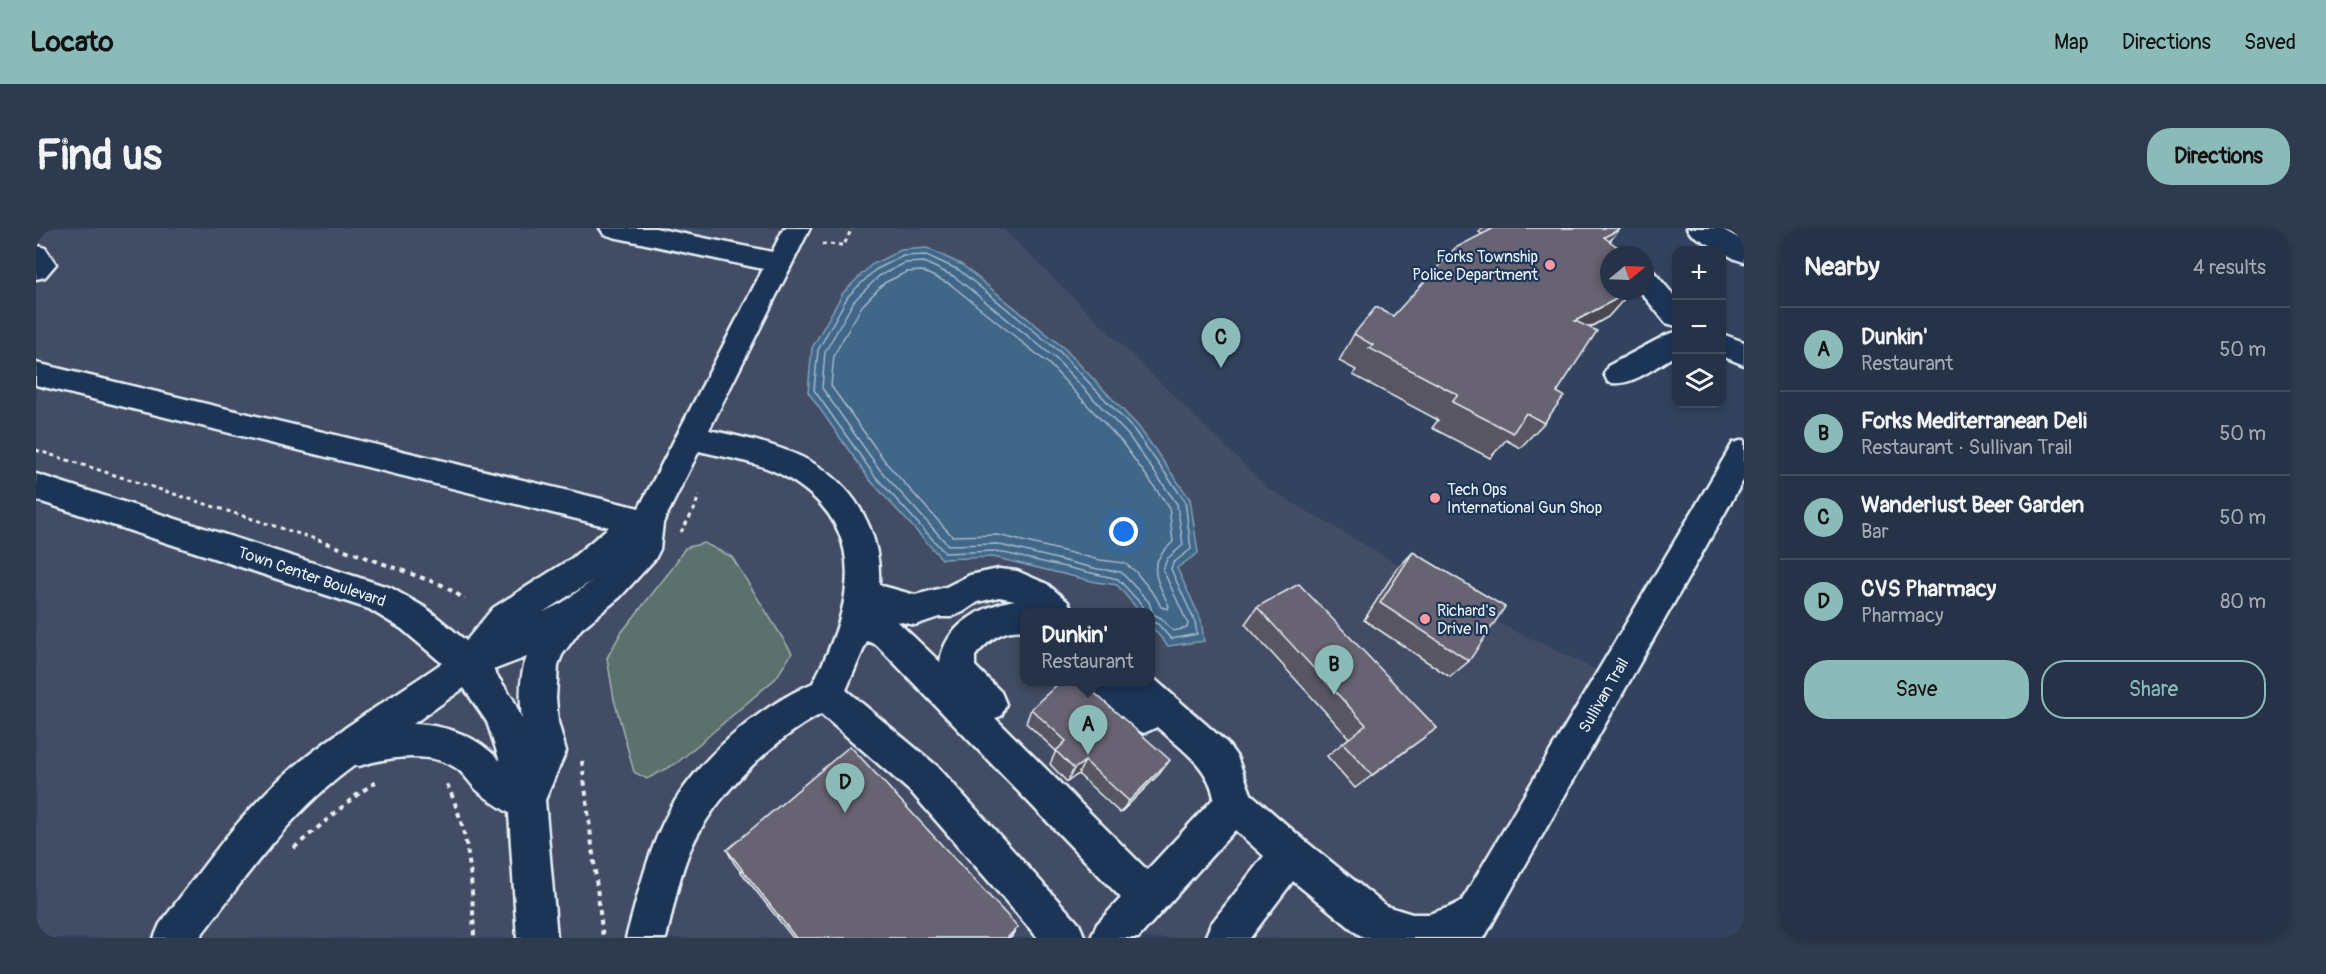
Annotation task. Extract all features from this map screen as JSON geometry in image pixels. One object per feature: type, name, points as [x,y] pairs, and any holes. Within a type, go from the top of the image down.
[{"type":"street","points":[[613,228],[779,263]]},
{"type":"street","points":[[333,759],[366,746],[391,741],[440,745],[456,749],[471,757],[490,777],[525,802],[548,751],[539,714],[539,681],[548,647],[556,633],[608,587],[644,549],[647,523],[797,228]]},
{"type":"street","points":[[1708,231],[1744,253]]},
{"type":"street","points":[[36,254],[43,264],[36,270]]},
{"type":"street","points":[[1654,289],[1672,310]]},
{"type":"street","points":[[1618,374],[1672,345]]},
{"type":"street","points":[[1726,346],[1744,354]]},
{"type":"street","points":[[36,374],[647,523]]},
{"type":"street","points":[[646,938],[677,834],[699,796],[786,714],[807,701],[825,695],[840,665],[858,608],[865,574],[864,555],[858,531],[838,500],[827,489],[807,474],[786,463],[692,438]]},
{"type":"street","name":"Sullivan Trail","points":[[1469,926],[1744,452]]},
{"type":"street","name":"Town Center Boulevard","points":[[36,487],[379,597],[400,607],[424,625],[468,665],[504,718],[515,748],[525,802],[537,938]]},
{"type":"street","points":[[468,665],[506,619],[584,568],[623,534],[647,523]]},
{"type":"street","points":[[858,608],[896,606],[915,610],[939,602],[951,602],[970,589],[999,583],[1017,585],[1035,594],[1051,608]]},
{"type":"street","points":[[905,649],[950,613],[951,602]]},
{"type":"street","points":[[186,935],[257,830],[301,785],[333,759],[468,665],[523,643],[584,606]]},
{"type":"street","points":[[858,608],[905,649],[1149,899]]},
{"type":"street","points":[[1020,614],[1001,617],[966,641],[958,657],[961,676],[1085,808],[1099,847]]},
{"type":"street","points":[[1110,686],[1154,725],[1178,723]]},
{"type":"street","points":[[1138,686],[1214,755],[1231,786],[1234,804],[1290,854],[1372,920],[1392,929],[1412,934],[1429,934],[1460,924],[1469,926]]},
{"type":"street","points":[[825,695],[884,742],[925,780],[1065,938]]},
{"type":"street","points":[[1111,938],[1234,804]]},
{"type":"street","points":[[1225,938],[1290,854]]},
{"type":"path","points":[[36,450],[367,556],[442,585],[465,599]]},
{"type":"path","points":[[678,537],[694,510],[702,487]]},
{"type":"path","points":[[581,755],[603,938]]},
{"type":"path","points":[[292,850],[354,797],[387,777]]},
{"type":"path","points":[[444,779],[457,803],[468,836],[474,938]]},
{"type":"shaded area","points":[[36,228],[1002,228],[1269,489],[1500,624],[1614,678],[1462,938],[36,938]]},
{"type":"green space","points":[[704,543],[732,557],[792,653],[776,678],[677,763],[647,779],[634,772],[614,699],[607,658],[621,633],[671,570],[685,548]]},
{"type":"water","points":[[927,248],[962,265],[1064,348],[1138,426],[1190,499],[1198,553],[1177,568],[1201,620],[1204,641],[1168,646],[1155,631],[1155,608],[1137,608],[1117,585],[993,557],[942,559],[869,479],[808,392],[812,348],[843,293],[871,265],[901,250]]},
{"type":"building","points":[[1494,228],[1620,229],[1604,237],[1616,246],[1600,246],[1600,300],[1614,300],[1575,321],[1597,331],[1557,392],[1564,396],[1544,423],[1526,413],[1513,433],[1452,402],[1458,395],[1369,348],[1373,345],[1354,334],[1376,307],[1393,316],[1455,248]]},
{"type":"building","points":[[1413,552],[1505,607],[1469,661],[1380,603]]},
{"type":"building","points":[[1299,584],[1437,728],[1372,775],[1343,743],[1366,725],[1257,607]]},
{"type":"building","points":[[1056,686],[1087,686],[1170,760],[1129,801],[1085,761],[1074,769],[1056,751],[1066,741],[1031,709]]},
{"type":"building","points":[[850,746],[1018,927],[1007,938],[796,938],[727,850]]},
{"type":"place","name":"Forks Township Police Department","points":[[1550,265]]},
{"type":"place","name":"Wanderlust Beer Garden","points":[[1221,368]]},
{"type":"place","name":"Tech Ops International Gun Shop","points":[[1435,498]]},
{"type":"place","name":"Richard's Drive In","points":[[1425,619]]},
{"type":"place","name":"Forks Mediterranean Deli","points":[[1334,695]]},
{"type":"place","name":"Dunkin'","points":[[1088,755]]},
{"type":"place","name":"CVS Pharmacy","points":[[845,813]]}]
